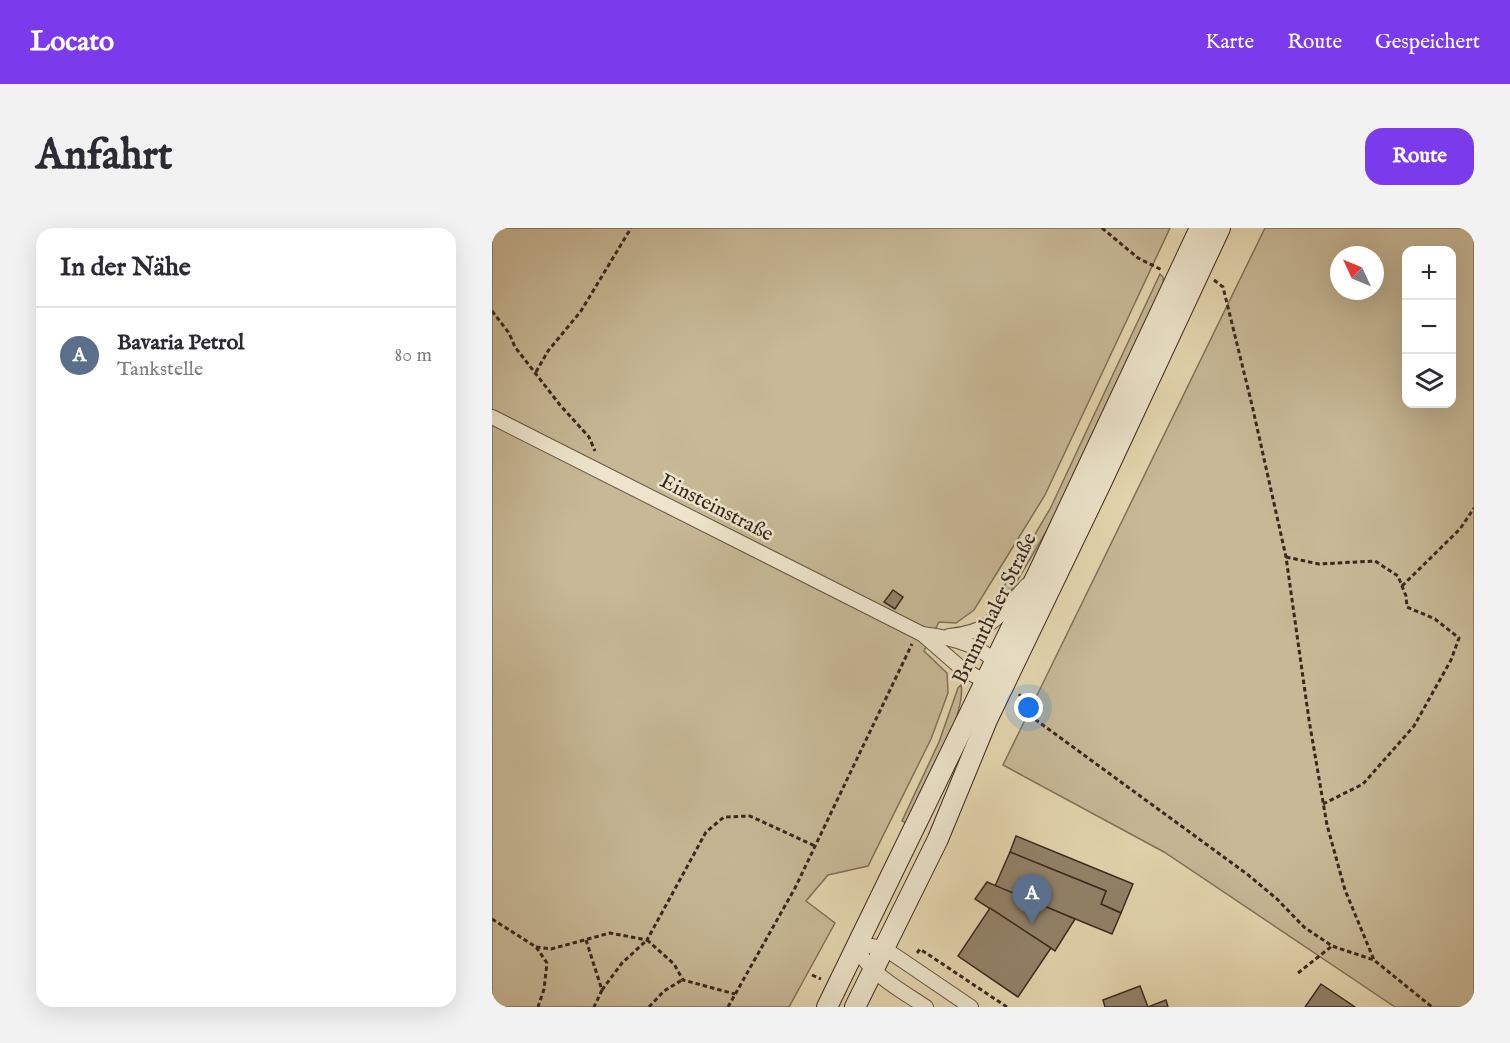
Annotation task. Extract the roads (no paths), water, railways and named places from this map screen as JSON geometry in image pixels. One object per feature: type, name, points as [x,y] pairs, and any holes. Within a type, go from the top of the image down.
[{"type":"main road","name":"Brunnthaler Straße","points":[[827,1007],[1040,570],[1200,228]]},
{"type":"main road","name":"Brunnthaler Straße","points":[[855,1007],[938,839],[973,752],[1007,677],[1102,481],[1220,228]]},
{"type":"street","name":"Einsteinstraße","points":[[492,417],[920,633],[961,668],[986,682]]},
{"type":"street","name":"Einsteinstraße","points":[[920,633],[962,635],[993,623],[1040,570]]},
{"type":"street","name":"Einsteinstraße","points":[[946,636],[970,645],[995,661],[1007,677]]},
{"type":"street","points":[[986,682],[1007,677]]},
{"type":"street","points":[[926,1007],[873,970],[864,962],[856,948],[871,946],[884,948],[971,1007]]},
{"type":"place","name":"Bavaria Petrol","points":[[1032,924]]}]
